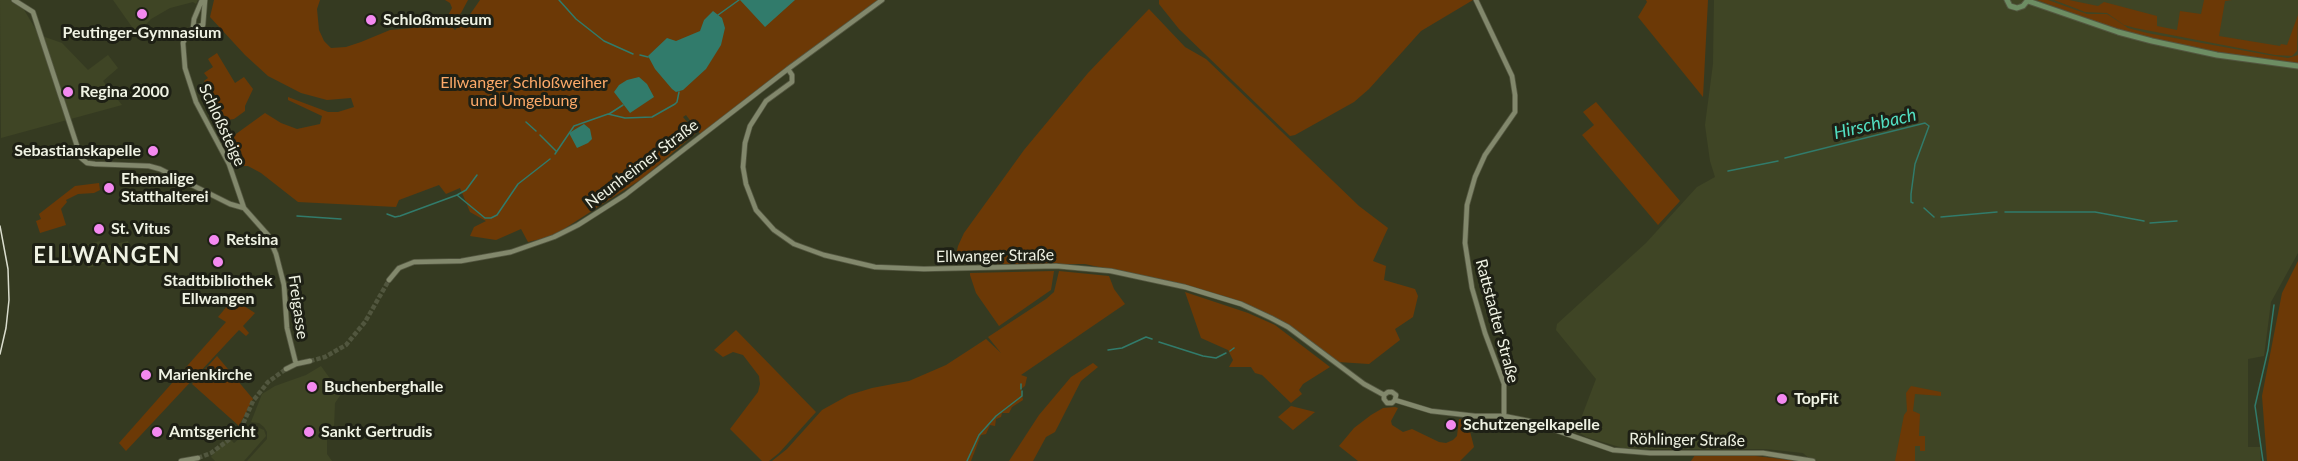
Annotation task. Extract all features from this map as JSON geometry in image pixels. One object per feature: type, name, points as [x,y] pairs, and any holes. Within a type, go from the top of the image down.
[{"type":"main road","points":[[2007,0],[2010,6],[2017,8],[2024,6],[2028,0],[2109,29],[2152,41],[2227,57],[2298,66]]},
{"type":"street","points":[[14,0],[33,12],[81,158],[87,163],[160,169],[230,204],[244,208]]},
{"type":"street","points":[[193,28],[203,25],[204,0]]},
{"type":"street","name":"Schloßsteige","points":[[204,0],[194,20],[193,28],[188,32],[183,43],[185,68],[188,81],[207,125],[229,164],[244,208]]},
{"type":"street","name":"Neunheimer Straße","points":[[389,280],[399,268],[414,262],[482,258],[538,243],[570,229],[625,195],[788,69],[882,0]]},
{"type":"street","name":"Rattstadter Straße","points":[[1477,1],[1512,76],[1515,95],[1515,112],[1485,155],[1475,177],[1467,205],[1465,243],[1472,288],[1485,333],[1504,384],[1503,416]]},
{"type":"street","name":"Ellwanger Straße","points":[[788,69],[792,75],[792,82],[766,101],[750,126],[745,143],[743,167],[746,184],[756,210],[774,230],[794,244],[824,255],[875,267],[1080,268],[1111,271],[1185,287],[1241,304],[1288,327],[1364,384],[1384,395],[1387,403],[1395,400],[1431,411],[1475,416],[1503,416],[1528,421]]},
{"type":"street","name":"Freigasse","points":[[244,208],[268,235],[276,254],[284,285],[287,328],[296,364]]},
{"type":"street","points":[[286,369],[296,364],[310,362]]},
{"type":"street","name":"Ellwanger Straße","points":[[1384,395],[1392,392],[1396,395],[1395,400]]},
{"type":"street","name":"Röhlinger Straße","points":[[1528,421],[1613,450],[1650,453],[1763,453],[1813,461]]},
{"type":"street","points":[[182,461],[198,458]]},
{"type":"shaded area","points":[[0,0],[16,0],[20,3],[39,35],[62,43],[88,70],[108,55],[118,68],[103,81],[122,105],[1,138]]},
{"type":"shaded area","name":"Peutinger-Gymnasium","points":[[113,0],[198,0],[196,4],[193,2],[170,8],[151,19],[137,34]]},
{"type":"shaded area","points":[[1714,0],[2298,0],[2298,253],[2271,302],[2264,356],[2248,359],[2248,447],[2260,447],[2261,461],[1812,461],[1803,453],[1766,449],[1623,448],[1586,437],[1580,433],[1577,429],[1596,379],[1556,330],[1557,324],[1646,243],[1697,187],[1715,177],[1710,161],[1705,125],[1713,64]]},
{"type":"shaded area","points":[[100,241],[102,247],[128,241],[133,255],[88,268],[81,246]]},
{"type":"shaded area","points":[[321,366],[341,394],[335,403],[334,427],[327,439],[327,454],[332,461],[247,461],[267,439],[264,427],[259,423],[251,422],[262,394]]},
{"type":"shaded area","points":[[254,426],[264,430],[266,436],[244,461],[215,461],[211,457],[222,443],[229,438],[234,443]]},
{"type":"green space","name":"Ellwanger Schloßweiher und Umgebung","points":[[214,0],[320,0],[317,9],[319,30],[324,41],[331,48],[346,47],[390,30],[447,25],[445,21],[452,8],[445,0],[468,0],[461,13],[450,25],[455,30],[480,0],[882,0],[701,135],[686,115],[683,117],[696,133],[643,178],[553,236],[528,242],[521,229],[496,240],[470,236],[474,227],[486,221],[470,212],[460,188],[446,194],[439,185],[399,200],[396,207],[298,202],[261,173],[248,166],[236,166],[234,150],[229,139],[265,113],[297,129],[320,124],[322,116],[288,100],[288,97],[328,112],[338,112],[354,107],[351,98],[327,100],[301,93],[268,76],[210,17]]},
{"type":"green space","points":[[1159,0],[1473,0],[1421,31],[1369,89],[1354,102],[1290,136],[1179,29],[1159,4]]},
{"type":"green space","points":[[1646,0],[1708,0],[1703,97],[1638,17]]},
{"type":"green space","points":[[2037,0],[2048,0],[2087,14],[2107,14],[2128,28],[2147,33],[2288,58],[2298,55],[2298,64],[2187,47],[2119,30]]},
{"type":"green space","points":[[2054,0],[2069,0],[2098,6],[2104,2],[2157,16],[2157,26],[2177,30],[2180,11],[2201,14],[2204,0],[2232,0],[2225,1],[2219,36],[2280,46],[2281,44],[2287,45],[2298,15],[2297,51],[2292,56],[2275,55],[2135,28],[2124,25],[2107,13],[2085,12]]},
{"type":"green space","points":[[1149,9],[1185,47],[1206,59],[1359,206],[1388,228],[1373,261],[1386,266],[1384,280],[1415,289],[1418,296],[1413,317],[1395,329],[1400,340],[1369,364],[1338,362],[1286,323],[1227,297],[1187,286],[1085,264],[954,264],[964,233],[1024,150],[1088,73]]},
{"type":"green space","points":[[217,53],[235,83],[244,77],[253,89],[245,111],[234,119],[227,120],[222,113],[220,114],[206,93],[210,90],[204,81],[208,78],[204,73],[213,67],[208,59]]},
{"type":"green space","points":[[1596,102],[1680,201],[1658,225],[1582,135],[1594,125],[1583,112]]},
{"type":"green space","points":[[99,183],[100,190],[94,193],[78,194],[66,200],[67,202],[61,209],[66,225],[40,233],[36,221],[41,219],[39,214],[75,186]]},
{"type":"green space","points":[[2298,261],[2298,461],[2267,461],[2262,396],[2282,293]]},
{"type":"green space","points":[[1054,271],[1051,290],[999,326],[976,293],[970,275],[970,273]]},
{"type":"green space","points":[[1059,271],[1109,276],[1114,289],[1125,304],[1021,375],[1027,377],[1025,386],[1021,389],[1023,400],[1012,407],[1009,413],[1002,413],[1001,417],[996,419],[995,426],[990,425],[986,434],[981,435],[971,461],[772,461],[787,449],[822,410],[849,395],[909,381],[946,365],[986,339],[1001,353],[988,337],[1054,292]]},
{"type":"green space","points":[[1185,292],[1248,313],[1275,325],[1330,367],[1303,384],[1299,390],[1302,394],[1291,403],[1251,367],[1229,367],[1233,360],[1228,350],[1201,338]]},
{"type":"green space","points":[[233,299],[255,313],[243,326],[249,333],[246,336],[239,330],[126,451],[119,443],[226,322],[218,317]]},
{"type":"green space","points":[[736,330],[816,412],[769,461],[762,461],[730,429],[758,392],[760,384],[759,376],[743,355],[733,352],[723,357],[714,350]]},
{"type":"green space","points":[[217,356],[253,399],[239,426],[192,384]]},
{"type":"green space","points":[[1093,363],[1098,367],[1081,381],[1055,432],[1046,437],[1033,461],[1009,461],[1039,415],[1071,377]]},
{"type":"green space","points":[[1911,386],[1941,392],[1941,396],[1915,394],[1913,411],[1920,414],[1919,436],[1925,436],[1925,451],[1920,451],[1920,446],[1915,446],[1915,461],[1895,461],[1904,415],[1907,411],[1906,393]]},
{"type":"green space","points":[[1291,406],[1315,412],[1293,430],[1278,417]]},
{"type":"green space","points":[[1383,408],[1398,408],[1391,421],[1392,425],[1403,432],[1412,429],[1439,442],[1446,443],[1453,440],[1457,436],[1459,419],[1467,420],[1474,447],[1460,461],[1358,461],[1339,446],[1354,428],[1371,415]]},
{"type":"green space","points":[[1695,455],[1747,455],[1799,461],[1691,461]]},
{"type":"water","points":[[740,0],[795,0],[765,27]]},
{"type":"water","points":[[713,11],[722,18],[725,28],[721,45],[706,69],[683,90],[676,92],[655,69],[648,56],[667,38],[676,41],[700,31],[704,20]]},
{"type":"water","points":[[639,77],[647,84],[654,97],[630,113],[614,92],[627,80]]},
{"type":"water","points":[[584,124],[590,129],[592,139],[577,148],[569,133]]},
{"type":"waterway","points":[[559,0],[576,19],[604,41],[633,54]]},
{"type":"waterway","points":[[718,15],[739,0]]},
{"type":"waterway","points":[[640,55],[648,57]]},
{"type":"waterway","points":[[555,154],[574,126],[608,114],[625,118],[652,117],[675,104],[679,92]]},
{"type":"waterway","points":[[609,114],[623,105]]},
{"type":"waterway","points":[[526,122],[536,131]]},
{"type":"waterway","name":"Hirschbach","points":[[1785,158],[1925,123],[1929,126],[1915,164],[1911,194],[1913,203]]},
{"type":"waterway","points":[[540,135],[556,151]]},
{"type":"waterway","points":[[387,214],[400,216],[457,195],[485,218],[491,218],[497,215],[518,184],[550,159]]},
{"type":"waterway","name":"Hirschbach","points":[[1728,171],[1778,161]]},
{"type":"waterway","points":[[457,195],[466,190],[477,175]]},
{"type":"waterway","name":"Hirschbach","points":[[1924,208],[1934,217]]},
{"type":"waterway","name":"Hirschbach","points":[[1941,217],[1997,212]]},
{"type":"waterway","name":"Hirschbach","points":[[2005,212],[2095,212],[2144,221]]},
{"type":"waterway","points":[[297,216],[341,219]]},
{"type":"waterway","name":"Hirschbach","points":[[2150,223],[2177,221]]},
{"type":"waterway","name":"Hirschbach","points":[[2263,461],[2255,406],[2268,350],[2274,305]]},
{"type":"waterway","points":[[1108,350],[1122,348],[1146,337],[1152,339]]},
{"type":"waterway","points":[[1159,342],[1203,356],[1216,358],[1226,353]]},
{"type":"waterway","points":[[1230,351],[1234,348]]},
{"type":"waterway","points":[[1021,384],[1021,389]]},
{"type":"waterway","points":[[967,461],[979,435],[996,416],[1022,396],[1022,391]]},
{"type":"tunnel","points":[[310,361],[325,357],[346,345],[365,322],[389,280]]},
{"type":"tunnel","points":[[198,458],[211,453],[234,436],[243,424],[253,401],[268,382],[286,369]]},
{"type":"railway","points":[[0,226],[8,269],[9,300],[0,354]]},
{"type":"place","name":"Peutinger-Gymnasium","points":[[142,14]]},
{"type":"place","name":"Schloßmuseum","points":[[371,20]]},
{"type":"place","name":"Regina 2000","points":[[68,92]]},
{"type":"place","name":"Sebastianskapelle","points":[[153,151]]},
{"type":"place","name":"Ehemalige Statthalterei","points":[[109,188]]},
{"type":"place","name":"St. Vitus","points":[[99,229]]},
{"type":"place","name":"Retsina","points":[[214,240]]},
{"type":"place","name":"Stadtbibliothek Ellwangen","points":[[218,262]]},
{"type":"place","name":"Marienkirche","points":[[146,375]]},
{"type":"place","name":"Buchenberghalle","points":[[312,387]]},
{"type":"place","name":"TopFit","points":[[1782,399]]},
{"type":"place","name":"Schutzengelkapelle","points":[[1451,425]]},
{"type":"place","name":"Amtsgericht","points":[[157,432]]},
{"type":"place","name":"Sankt Gertrudis","points":[[309,432]]},
{"type":"district","name":"ELLWANGEN","points":[[107,256]]}]
